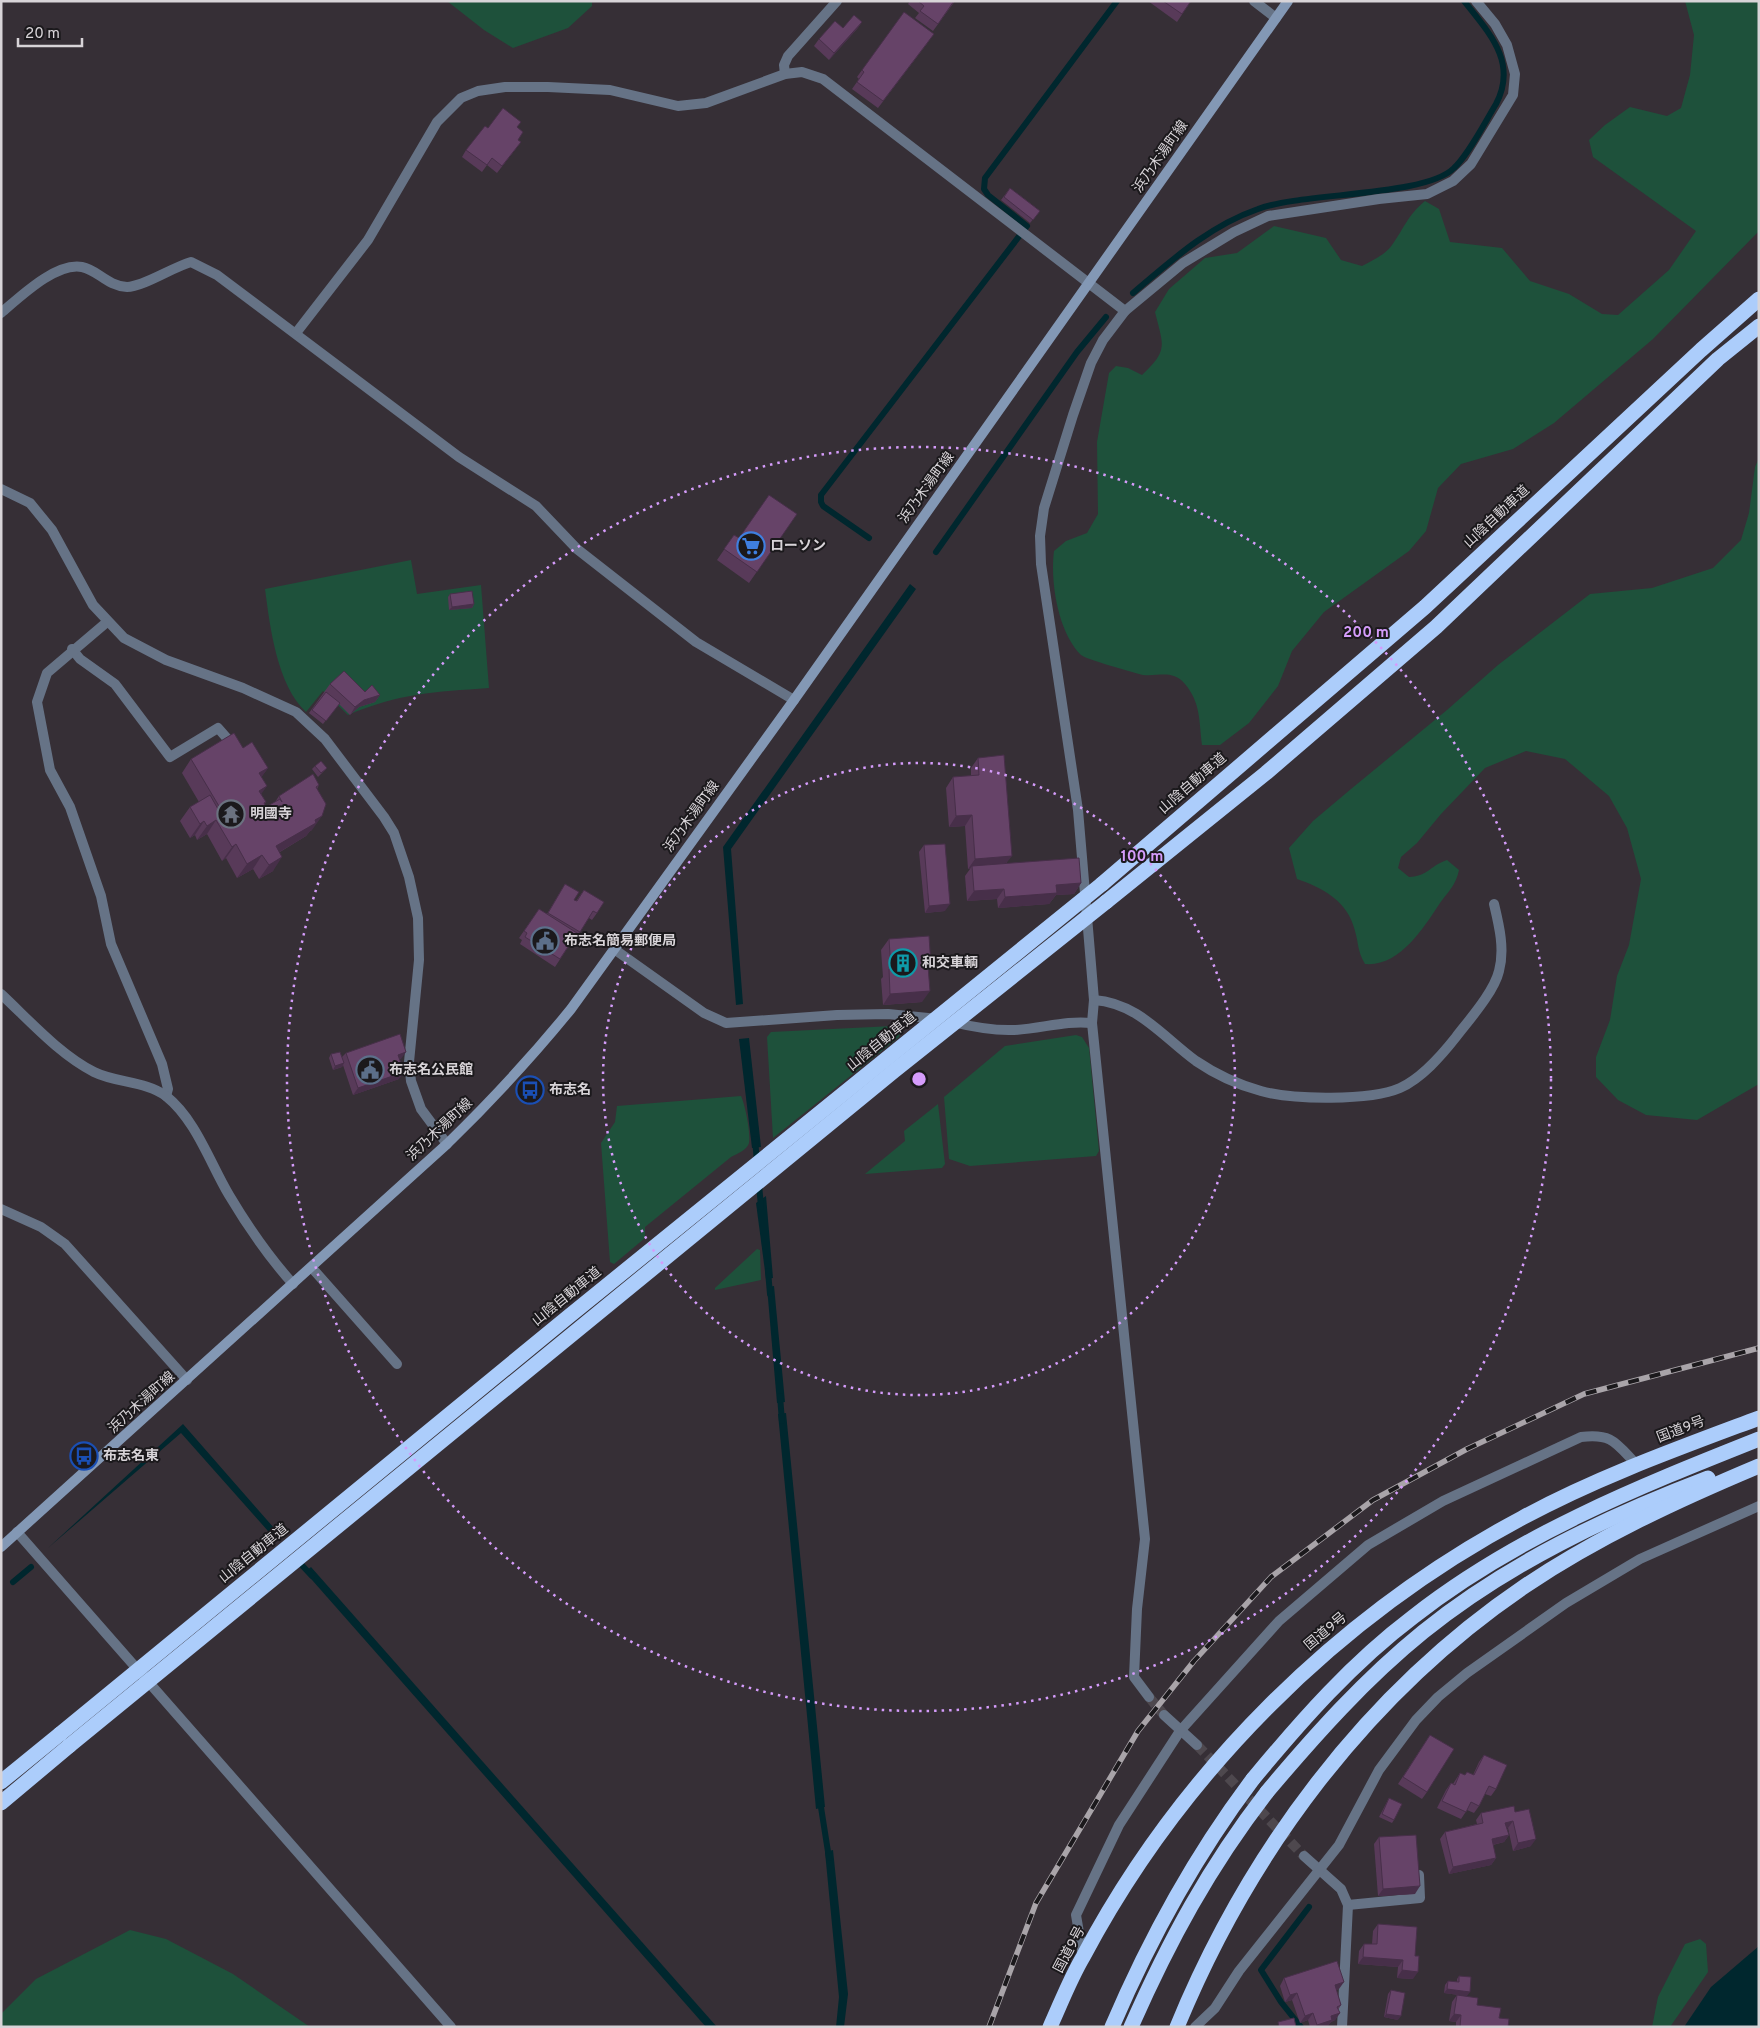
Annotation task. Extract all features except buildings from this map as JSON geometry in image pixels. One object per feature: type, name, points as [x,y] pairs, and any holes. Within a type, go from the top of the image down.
[{"type":"highway","name":"山陰自動車道","points":[[1,1803],[52,1760],[65,1740],[568,1318],[1102,884],[1425,607],[1759,299]]},
{"type":"highway","name":"山陰自動車道","points":[[1,1782],[65,1740],[1266,772],[1436,627],[1718,359],[1759,326]]},
{"type":"highway","name":"国道9号","points":[[1050,2027],[1083,1956],[1140,1861],[1195,1788],[1245,1730],[1292,1683],[1353,1630],[1425,1575],[1523,1517],[1636,1464],[1759,1418]]},
{"type":"highway","points":[[1112,2027],[1160,1923],[1189,1871],[1220,1823],[1253,1779],[1329,1691],[1412,1617],[1456,1585],[1511,1551],[1598,1506],[1759,1439]]},
{"type":"highway","points":[[1130,2027],[1175,1934],[1202,1884],[1234,1835],[1304,1748],[1381,1669],[1423,1632],[1467,1599],[1561,1543],[1687,1486],[1759,1458]]},
{"type":"highway","points":[[1178,2027],[1219,1937],[1252,1877],[1285,1825],[1373,1717],[1422,1669],[1472,1626],[1525,1587],[1581,1552],[1640,1520],[1759,1466]]},
{"type":"highway","points":[[1,1808],[52,1760]]},
{"type":"main road","name":"浜乃木湯町線","points":[[1,1547],[447,1144],[536,1053],[614,949],[794,700],[1288,1]]},
{"type":"street","points":[[785,74],[784,65],[788,56],[837,1]]},
{"type":"street","points":[[1254,1],[1276,18]]},
{"type":"street","points":[[1149,1698],[1134,1677],[1137,1609],[1145,1539],[1092,1023],[1094,1000],[1078,810],[1041,564],[1040,536],[1044,508],[1091,363],[1103,340],[1125,311],[1183,263],[1234,232],[1268,216],[1379,199],[1427,194],[1453,181],[1471,164],[1513,95],[1516,74],[1507,45],[1495,24],[1476,1]]},
{"type":"street","points":[[296,333],[368,240],[437,122],[461,98],[478,91],[496,88],[548,87],[610,90],[678,106],[706,103],[785,74],[802,72],[823,79],[1125,311]]},
{"type":"street","points":[[1,313],[33,286],[65,267],[83,267],[112,284],[129,287],[191,262],[217,275],[459,457],[536,506],[577,549],[696,642],[794,700]]},
{"type":"street","points":[[1,489],[30,504],[52,530],[93,605],[124,638],[166,660],[243,688],[296,712],[325,739],[384,817],[394,833],[409,877],[418,918],[418,960],[409,1062],[410,1081],[421,1109],[447,1144]]},
{"type":"street","points":[[107,622],[72,649],[47,673],[39,693],[38,702],[50,770],[70,807],[101,896],[111,944],[162,1064],[168,1089],[166,1096]]},
{"type":"street","points":[[72,649],[80,659],[115,684],[170,757],[218,728],[232,744]]},
{"type":"street","points":[[1094,1000],[1110,1001],[1124,1006],[1141,1016],[1196,1061],[1238,1084],[1263,1092],[1345,1098],[1378,1095],[1400,1088],[1430,1066],[1463,1028],[1497,980],[1500,970],[1500,931],[1494,904]]},
{"type":"street","points":[[614,949],[704,1013],[726,1023],[837,1015],[888,1014],[942,1020],[980,1028],[1015,1030],[1073,1021],[1092,1023]]},
{"type":"street","points":[[1,994],[53,1043],[78,1062],[96,1073],[152,1089],[166,1096],[195,1132],[229,1195],[257,1239],[294,1284]]},
{"type":"street","points":[[1,1209],[41,1227],[65,1244],[187,1380]]},
{"type":"street","points":[[312,1268],[397,1364]]},
{"type":"street","points":[[1083,1956],[1076,1915],[1119,1825],[1180,1731],[1278,1621],[1368,1544],[1435,1505],[1581,1437],[1598,1435],[1613,1440],[1636,1464]]},
{"type":"street","points":[[1195,2027],[1215,2008],[1239,1971],[1339,1845],[1379,1770],[1401,1739],[1416,1720],[1466,1673],[1566,1603],[1632,1564],[1708,1527],[1759,1506]]},
{"type":"street","points":[[17,1532],[451,2027]]},
{"type":"street","points":[[1164,1715],[1197,1745]]},
{"type":"street","points":[[1304,1856],[1341,1889],[1348,1904],[1342,2027]]},
{"type":"street","points":[[1348,1904],[1420,1898],[1418,1864]]},
{"type":"green space","points":[[447,1],[592,1],[592,6],[568,28],[513,48],[484,30]]},
{"type":"green space","points":[[1685,1],[1759,1],[1759,231],[1653,339],[1554,423],[1513,449],[1461,464],[1438,488],[1426,531],[1409,551],[1324,612],[1292,651],[1278,686],[1249,723],[1220,745],[1202,745],[1197,706],[1190,691],[1180,679],[1170,675],[1143,675],[1100,663],[1081,655],[1067,633],[1057,606],[1053,577],[1054,551],[1066,541],[1087,533],[1098,514],[1097,442],[1109,373],[1116,366],[1128,368],[1142,375],[1157,359],[1162,346],[1162,340],[1155,312],[1169,289],[1205,258],[1237,253],[1274,226],[1326,238],[1341,260],[1362,266],[1389,249],[1410,217],[1425,201],[1439,209],[1450,242],[1502,248],[1530,281],[1569,294],[1602,314],[1618,315],[1669,270],[1696,231],[1593,157],[1589,140],[1605,125],[1630,107],[1667,116],[1681,108],[1690,75],[1694,35]]},
{"type":"green space","points":[[1759,458],[1759,1084],[1697,1120],[1646,1115],[1618,1100],[1596,1077],[1596,1057],[1610,1020],[1617,976],[1629,945],[1641,879],[1627,828],[1609,796],[1565,759],[1526,751],[1485,768],[1441,814],[1417,843],[1401,857],[1398,868],[1409,877],[1421,875],[1447,860],[1459,870],[1451,888],[1418,935],[1399,953],[1377,963],[1365,964],[1362,959],[1352,921],[1347,911],[1325,891],[1297,879],[1289,848],[1313,821],[1447,710],[1498,665],[1590,594],[1652,588],[1713,568],[1741,540],[1749,513],[1755,467]]},
{"type":"green space","points":[[411,560],[417,594],[481,585],[489,688],[434,692],[401,698],[348,715],[323,691],[306,712],[296,701],[288,687],[276,655],[265,589]]},
{"type":"green space","points":[[893,1026],[900,1033],[899,1037],[773,1138],[767,1037],[771,1032]]},
{"type":"green space","points":[[1076,1035],[1082,1037],[1089,1048],[1099,1151],[1096,1156],[970,1166],[949,1159],[944,1097],[1005,1046]]},
{"type":"green space","points":[[741,1096],[746,1112],[749,1133],[749,1143],[746,1148],[731,1157],[645,1227],[645,1238],[614,1264],[610,1262],[601,1143],[615,1122],[617,1106]]},
{"type":"green space","points":[[938,1104],[945,1164],[942,1168],[865,1174],[905,1141],[904,1131]]},
{"type":"green space","points":[[757,1249],[760,1250],[761,1280],[715,1290],[715,1288]]},
{"type":"green space","points":[[130,1930],[166,1939],[233,1974],[310,2027],[1,2027],[1,2014],[36,1979]]},
{"type":"green space","points":[[1700,1939],[1706,1944],[1708,1972],[1670,2027],[1652,2027],[1658,1997],[1685,1944]]},
{"type":"water","points":[[910,584],[916,589],[731,849],[743,1004],[736,1005],[723,847]]},
{"type":"water","points":[[749,1038],[761,1147],[752,1148],[739,1039]]},
{"type":"water","points":[[766,1196],[773,1278],[766,1279],[756,1203]]},
{"type":"water","points":[[774,1286],[785,1402],[777,1403],[767,1287]]},
{"type":"water","points":[[786,1413],[825,1807],[816,1809],[778,1414]]},
{"type":"water","points":[[183,1424],[281,1536],[276,1540],[181,1433],[48,1548]]},
{"type":"water","points":[[311,1567],[717,2027],[706,2027],[305,1572]]},
{"type":"water","points":[[833,1850],[848,1994],[844,2027],[836,2027],[839,1997],[825,1852]]},
{"type":"water","points":[[1759,1946],[1759,2027],[1684,2027],[1711,1987]]},
{"type":"waterway","points":[[869,538],[823,506],[821,495],[1027,226],[988,195],[984,189],[985,178],[1117,1]]},
{"type":"waterway","points":[[1133,293],[1177,256],[1207,234],[1240,216],[1258,209],[1304,199],[1391,189],[1417,184],[1439,177],[1454,168],[1471,146],[1496,104],[1502,89],[1504,75],[1498,49],[1483,25],[1464,1]]},
{"type":"waterway","points":[[936,552],[1077,352],[1106,317]]},
{"type":"waterway","points":[[755,1139],[757,1162]]},
{"type":"waterway","points":[[759,1184],[761,1207]]},
{"type":"waterway","points":[[768,1271],[770,1294]]},
{"type":"waterway","points":[[780,1396],[782,1421]]},
{"type":"waterway","points":[[297,1560],[312,1576]]},
{"type":"waterway","points":[[13,1582],[31,1567]]},
{"type":"waterway","points":[[820,1801],[829,1858]]},
{"type":"waterway","points":[[1301,2027],[1281,2002],[1261,1970],[1309,1907]]},
{"type":"tunnel","points":[[1149,1697],[1164,1715]]},
{"type":"tunnel","points":[[1197,1745],[1304,1856]]},
{"type":"railway","points":[[989,2027],[1036,1903],[1138,1731],[1194,1661],[1271,1577],[1373,1500],[1467,1449],[1584,1394],[1759,1348]]},
{"type":"place","name":"ローソン","points":[[751,546]]},
{"type":"place","name":"明國寺","points":[[231,814]]},
{"type":"place","name":"布志名簡易郵便局","points":[[545,941]]},
{"type":"place","name":"和交車輌","points":[[903,963]]},
{"type":"place","name":"布志名公民館","points":[[370,1070]]},
{"type":"place","name":"布志名","points":[[530,1090]]},
{"type":"place","name":"布志名東","points":[[84,1456]]}]
